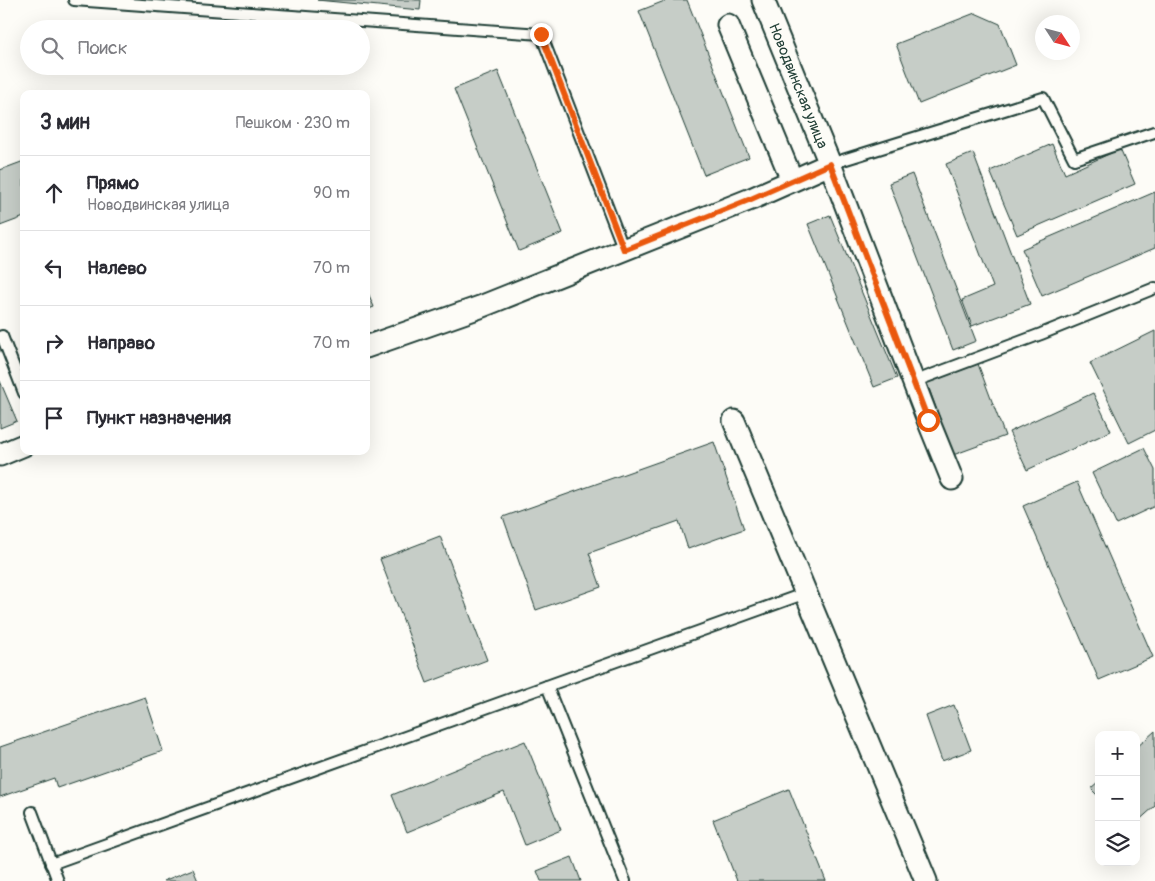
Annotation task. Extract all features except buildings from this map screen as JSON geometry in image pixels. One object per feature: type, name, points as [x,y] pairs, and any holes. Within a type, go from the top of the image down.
[{"type":"street","name":"Новодвинская улица","points":[[763,0],[830,164],[952,479]]},
{"type":"street","points":[[728,25],[792,180]]},
{"type":"street","points":[[370,346],[480,307],[751,199],[830,164]]},
{"type":"street","points":[[734,421],[926,881]]},
{"type":"street","points":[[0,455],[20,447]]},
{"type":"lane","points":[[74,0],[349,20]]},
{"type":"lane","points":[[370,22],[541,34],[624,250]]},
{"type":"lane","points":[[830,164],[1043,98],[1074,159],[1154,132]]},
{"type":"lane","points":[[913,382],[1041,334],[1155,288]]},
{"type":"lane","points":[[0,337],[2,336],[20,383]]},
{"type":"lane","points":[[51,864],[806,593]]},
{"type":"lane","points":[[547,686],[625,881]]},
{"type":"lane","points":[[32,812],[58,881]]},
{"type":"route","points":[[541,34],[624,250],[751,199],[830,164],[928,420]]}]
